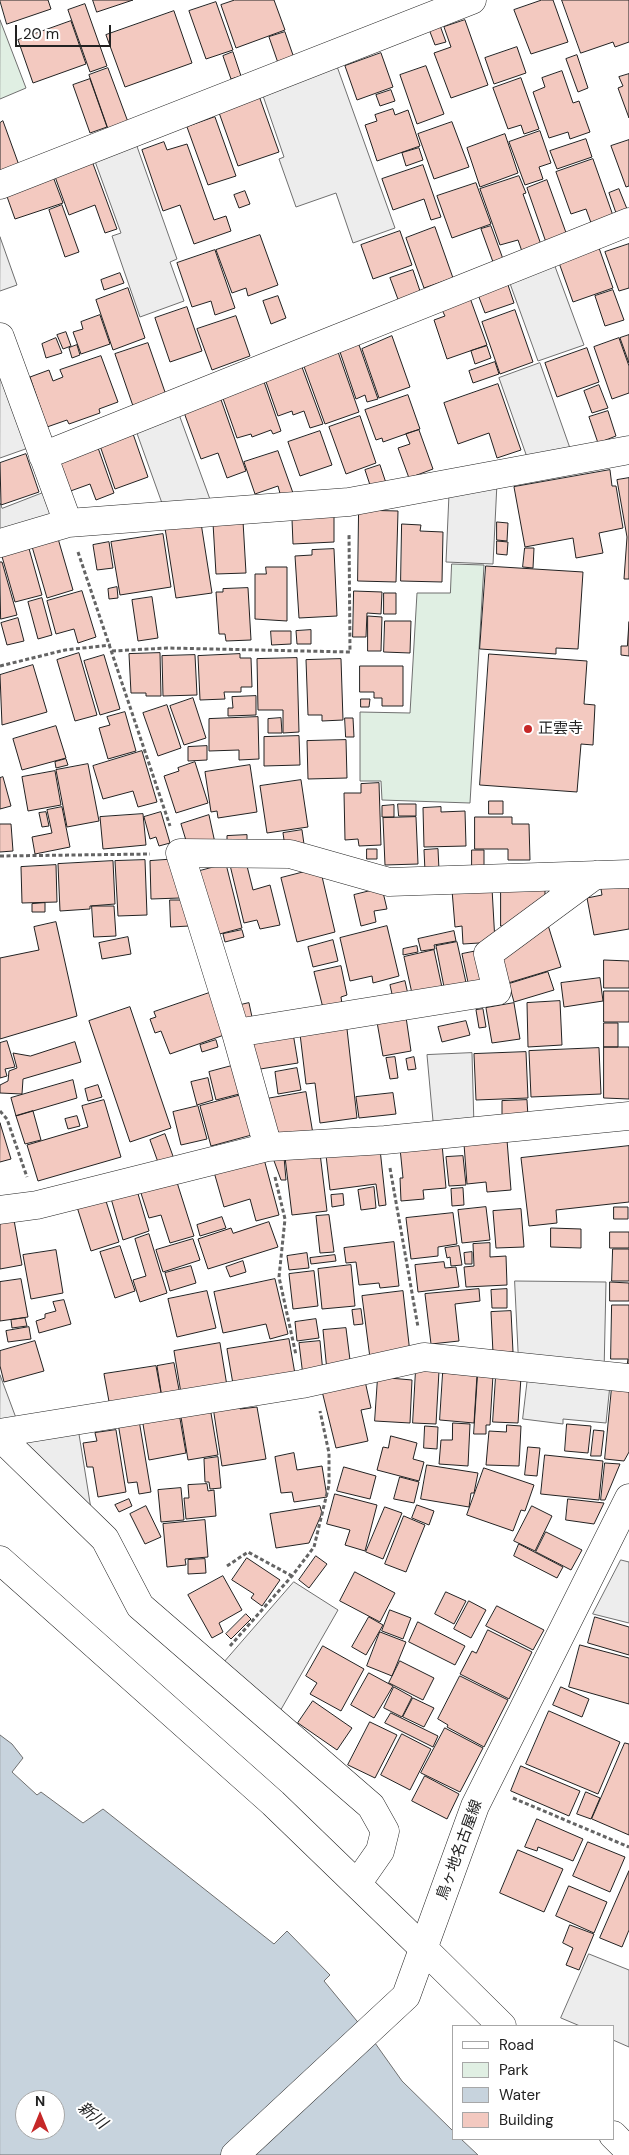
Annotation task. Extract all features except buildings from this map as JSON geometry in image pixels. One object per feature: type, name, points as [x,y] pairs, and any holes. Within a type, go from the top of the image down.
[{"type":"street","points":[[0,185],[472,0]]},
{"type":"street","points":[[43,456],[629,222]]},
{"type":"street","points":[[0,337],[68,523]]},
{"type":"street","points":[[0,543],[68,523],[349,502],[629,450]]},
{"type":"street","points":[[268,1147],[236,1033],[180,853],[290,854],[389,882],[629,874]]},
{"type":"street","points":[[236,1033],[497,991],[488,954],[595,875]]},
{"type":"street","points":[[0,1210],[37,1204],[268,1147],[385,1140],[629,1116]]},
{"type":"street","points":[[0,1435],[308,1382],[424,1357],[629,1378]]},
{"type":"street","points":[[0,1435],[105,1539],[140,1606],[371,1806],[385,1831],[380,1851],[357,1884]]},
{"type":"street","name":"鳥ヶ地名古屋線","points":[[235,2155],[406,1996],[475,1806],[629,1498]]},
{"type":"street","points":[[0,1560],[273,1803],[501,2025]]},
{"type":"street","points":[[614,2136],[629,2151]]},
{"type":"path","points":[[112,651],[167,648],[350,652],[349,502]]},
{"type":"path","points":[[0,856],[180,853],[111,645],[68,523]]},
{"type":"path","points":[[0,666],[65,650],[111,645]]},
{"type":"path","points":[[0,1111],[8,1119],[37,1204]]},
{"type":"path","points":[[385,1140],[424,1357]]},
{"type":"path","points":[[211,1667],[292,1576],[314,1547],[329,1485],[329,1453],[279,1277],[285,1219],[268,1147]]},
{"type":"path","points":[[227,1566],[248,1552],[292,1576]]},
{"type":"path","points":[[484,1786],[629,1847]]},
{"type":"green space","points":[[0,20],[26,88],[0,99]]},
{"type":"green space","points":[[452,564],[484,565],[470,803],[382,800],[381,781],[360,781],[360,712],[410,713],[417,593],[450,593]]},
{"type":"shaded area","points":[[334,58],[395,228],[353,243],[336,193],[296,207],[279,159],[284,157],[260,87]]},
{"type":"shaded area","points":[[134,138],[177,259],[170,262],[184,301],[140,317],[112,236],[121,233],[92,153]]},
{"type":"shaded area","points":[[0,237],[17,285],[0,291]]},
{"type":"shaded area","points":[[553,261],[584,345],[538,361],[508,278]]},
{"type":"shaded area","points":[[0,358],[31,447],[0,458]]},
{"type":"shaded area","points":[[540,363],[571,451],[528,460],[499,378]]},
{"type":"shaded area","points":[[177,409],[211,502],[163,506],[134,425]]},
{"type":"shaded area","points":[[497,483],[493,564],[446,562],[449,494]]},
{"type":"shaded area","points":[[48,491],[56,515],[0,532],[0,503],[2,508]]},
{"type":"shaded area","points":[[472,1053],[474,1127],[434,1132],[427,1055]]},
{"type":"shaded area","points":[[515,1281],[606,1282],[604,1373],[519,1363]]},
{"type":"shaded area","points":[[0,1375],[19,1426],[0,1423]]},
{"type":"shaded area","points":[[528,1377],[610,1385],[606,1423],[563,1419],[563,1424],[523,1419]]},
{"type":"shaded area","points":[[78,1428],[91,1509],[17,1439]]},
{"type":"shaded area","points":[[621,1560],[629,1562],[629,1623],[593,1614]]},
{"type":"shaded area","points":[[294,1582],[338,1610],[279,1713],[221,1666]]},
{"type":"shaded area","points":[[589,1954],[629,1970],[629,2047],[614,2040],[614,2025],[578,2025],[561,2018]]},
{"type":"water","name":"新川","points":[[0,1735],[12,1744],[23,1758],[12,1772],[37,1795],[41,1792],[83,1823],[103,1809],[274,1944],[287,1931],[330,1975],[324,1981],[375,2043],[402,2081],[452,2130],[452,2140],[462,2140],[478,2155],[0,2155]]},
{"type":"place","name":"正雲寺","points":[[528,729]]}]
